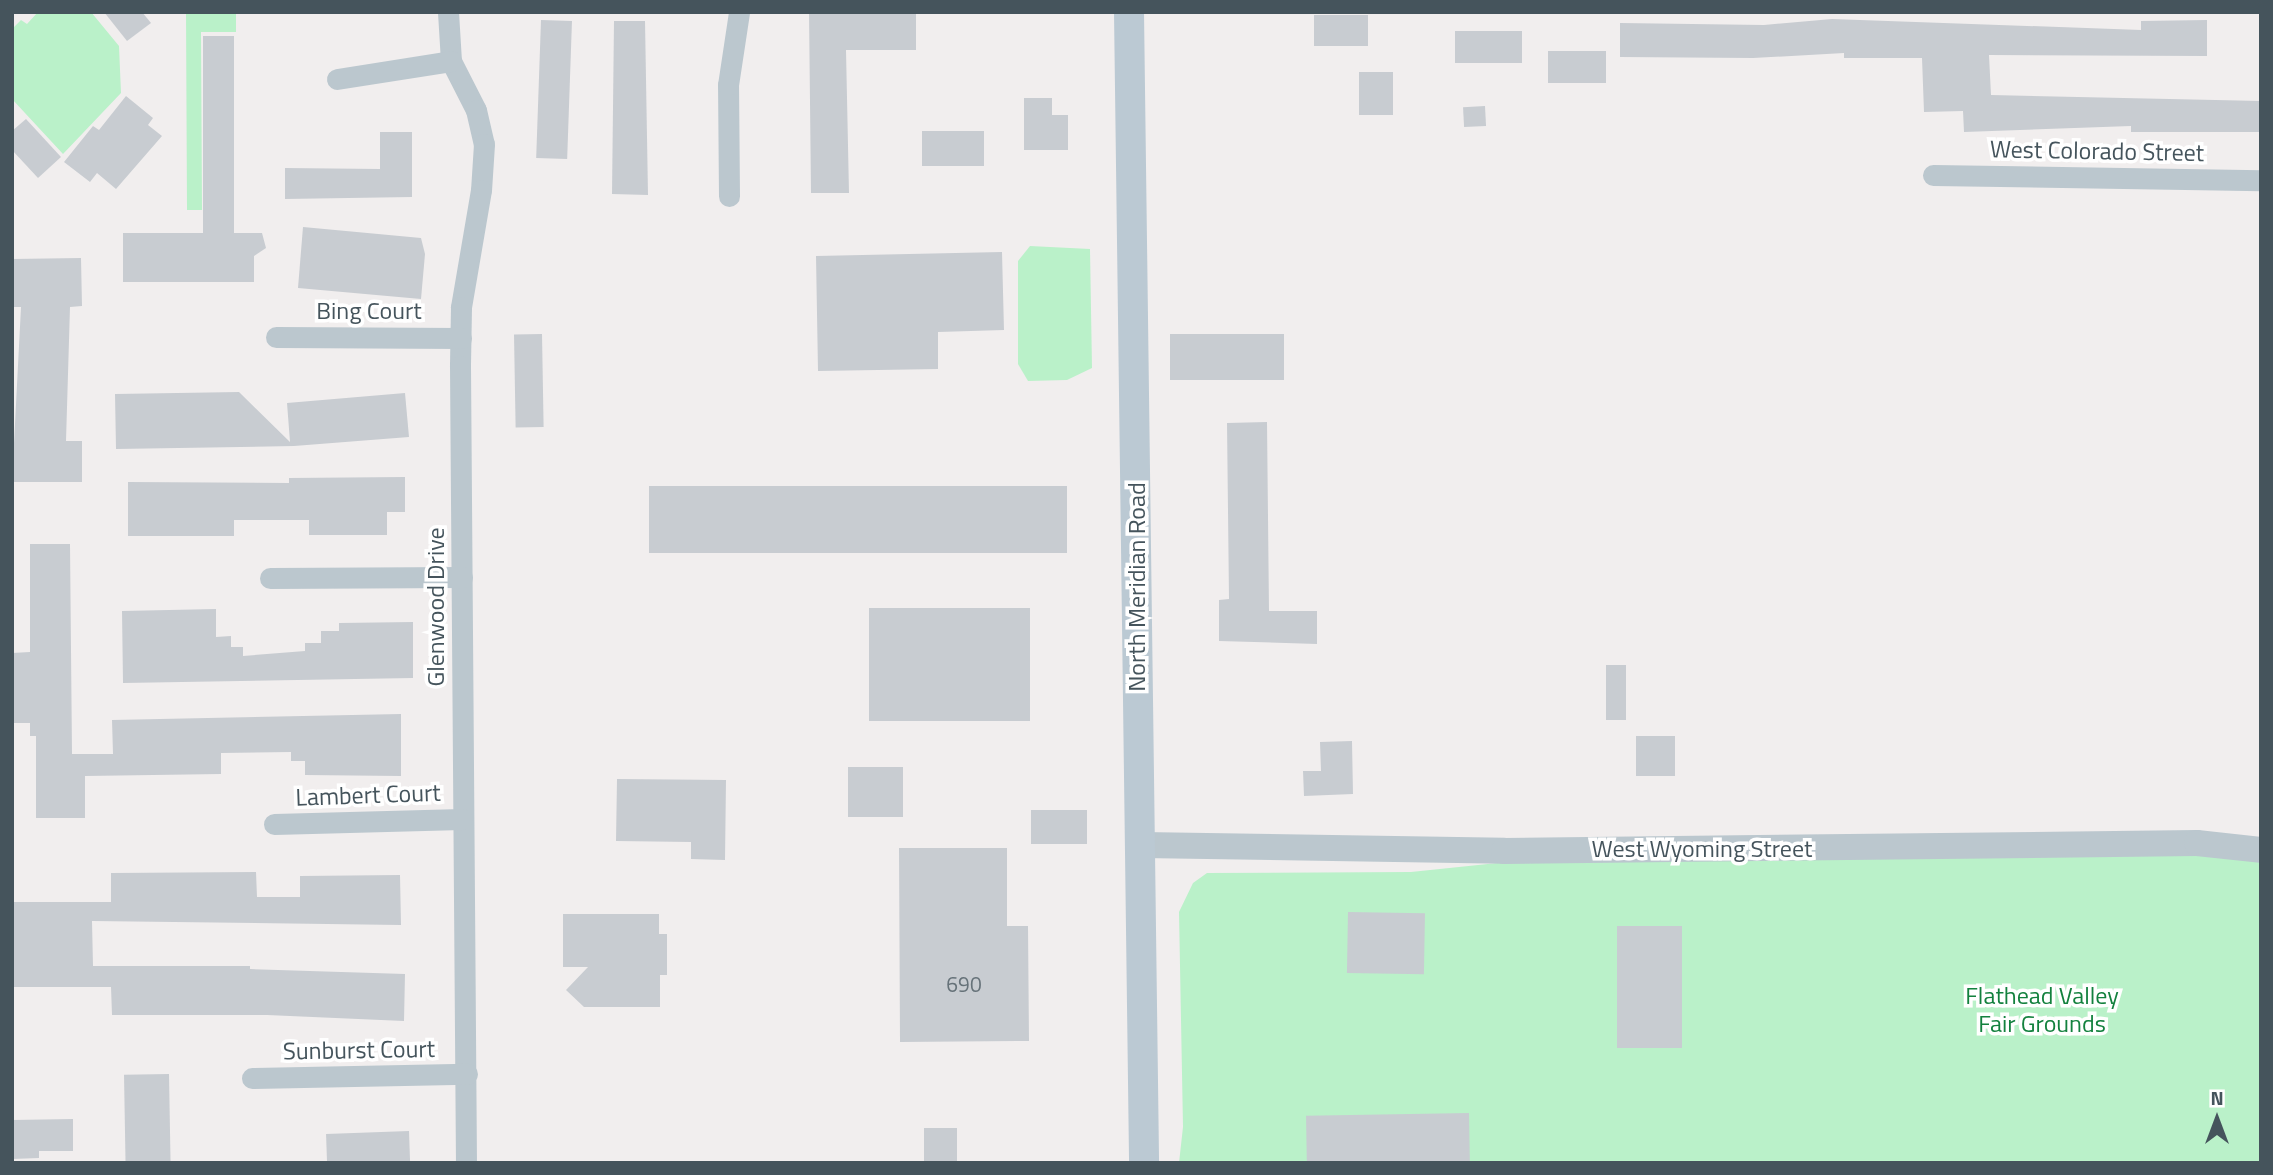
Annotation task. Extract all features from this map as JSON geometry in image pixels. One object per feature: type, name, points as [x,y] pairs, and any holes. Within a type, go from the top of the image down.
[{"type":"main road","name":"North Meridian Road","points":[[1129,12],[1142,845],[1144,1163]]},
{"type":"street","name":"Glenwood Drive","points":[[448,12],[451,61],[476,110],[484,144],[461,338],[466,1163]]},
{"type":"street","points":[[729,196],[728,85],[739,12]]},
{"type":"street","points":[[337,79],[451,61]]},
{"type":"street","name":"West Colorado Street","points":[[1933,175],[2261,180]]},
{"type":"street","name":"Bing Court","points":[[276,337],[461,338]]},
{"type":"street","points":[[270,578],[462,577]]},
{"type":"street","name":"Lambert Court","points":[[274,824],[462,819]]},
{"type":"street","name":"West Wyoming Street","points":[[1142,845],[1504,851],[2197,843],[2261,850]]},
{"type":"street","name":"Sunburst Court","points":[[253,1078],[467,1074]]},
{"type":"green space","points":[[38,12],[91,12],[119,46],[121,93],[63,154],[12,99],[12,29],[21,20],[27,24]]},
{"type":"green space","points":[[186,12],[236,12],[236,32],[201,32],[202,210],[187,210]]},
{"type":"green space","points":[[1030,246],[1090,249],[1092,368],[1067,380],[1028,381],[1018,364],[1018,261]]},
{"type":"green space","name":"Flathead Valley Fair Grounds","points":[[2232,854],[2261,859],[2261,1163],[1179,1163],[1183,1127],[1179,912],[1193,883],[1207,873],[1411,872],[1526,860]]},
{"type":"building","points":[[104,12],[142,12],[151,23],[127,41]]},
{"type":"building","points":[[809,12],[916,12],[916,50],[846,50],[849,193],[811,193]]},
{"type":"building","points":[[1314,15],[1368,15],[1368,46],[1314,46]]},
{"type":"building","points":[[1832,19],[2141,30],[2141,21],[2207,20],[2207,56],[1989,55],[1991,95],[2261,101],[2261,132],[2131,132],[2131,126],[1964,132],[1963,111],[1924,112],[1922,58],[1844,58],[1844,53],[1753,58],[1620,57],[1620,23],[1764,25]]},
{"type":"building","points":[[541,20],[572,21],[567,159],[536,158]]},
{"type":"building","points":[[614,21],[645,21],[648,195],[612,194]]},
{"type":"building","points":[[1455,31],[1522,31],[1522,63],[1455,63]]},
{"type":"building","points":[[203,36],[234,36],[234,233],[262,233],[266,248],[254,256],[254,282],[123,282],[123,233],[203,233]]},
{"type":"building","points":[[1548,51],[1606,51],[1606,83],[1548,83]]},
{"type":"building","points":[[1359,72],[1393,72],[1393,115],[1359,115]]},
{"type":"building","points":[[126,96],[153,118],[148,125],[162,136],[116,189],[97,173],[90,182],[64,162],[93,126],[99,130]]},
{"type":"building","points":[[1024,98],[1052,98],[1052,115],[1068,115],[1068,150],[1024,150]]},
{"type":"building","points":[[1485,106],[1486,126],[1464,127],[1463,107]]},
{"type":"building","points":[[26,119],[61,157],[38,178],[12,150],[12,131]]},
{"type":"building","points":[[922,131],[984,131],[984,166],[922,166]]},
{"type":"building","points":[[380,132],[412,132],[412,197],[285,199],[285,168],[380,169]]},
{"type":"building","points":[[303,227],[421,238],[425,254],[421,299],[298,288]]},
{"type":"building","points":[[1002,252],[1004,330],[938,332],[938,369],[818,371],[816,256]]},
{"type":"building","points":[[81,258],[82,306],[70,307],[66,441],[82,441],[82,482],[12,482],[21,307],[12,307],[12,259]]},
{"type":"building","points":[[514,334],[542,334],[544,427],[516,427]]},
{"type":"building","points":[[1170,334],[1284,334],[1284,380],[1170,380]]},
{"type":"building","points":[[239,392],[290,442],[287,403],[405,393],[409,437],[294,446],[116,449],[115,394]]},
{"type":"building","points":[[1267,422],[1269,611],[1317,611],[1317,644],[1219,641],[1219,600],[1229,599],[1227,423]]},
{"type":"building","points":[[405,477],[405,512],[387,512],[387,535],[309,535],[309,520],[234,520],[234,536],[128,536],[128,482],[289,483],[289,478]]},
{"type":"building","points":[[649,486],[1067,486],[1067,553],[649,553]]},
{"type":"building","points":[[30,544],[70,544],[72,754],[113,754],[112,720],[401,714],[401,776],[305,775],[305,761],[291,761],[291,752],[221,753],[221,774],[85,776],[85,818],[36,818],[36,736],[30,736],[30,723],[12,723],[12,653],[30,652]]},
{"type":"building","points":[[869,608],[1030,608],[1030,721],[869,721]]},
{"type":"building","points":[[216,609],[216,637],[231,636],[231,647],[243,647],[243,656],[305,651],[305,643],[321,643],[321,631],[339,631],[339,623],[413,622],[413,678],[123,683],[122,611]]},
{"type":"building","points":[[1606,665],[1626,665],[1626,720],[1606,720]]},
{"type":"building","points":[[1636,736],[1675,736],[1675,776],[1636,776]]},
{"type":"building","points":[[1352,741],[1353,794],[1304,796],[1303,771],[1321,771],[1320,742]]},
{"type":"building","points":[[848,767],[903,767],[903,817],[848,817]]},
{"type":"building","points":[[617,779],[726,780],[725,860],[691,859],[691,842],[616,841]]},
{"type":"building","points":[[1031,810],[1087,810],[1087,844],[1031,844]]},
{"type":"building","points":[[899,848],[1007,848],[1007,926],[1028,926],[1029,1041],[900,1042]]},
{"type":"building","points":[[256,872],[257,897],[300,897],[300,876],[400,875],[401,925],[92,921],[93,966],[250,966],[250,969],[405,974],[404,1021],[267,1015],[112,1015],[111,987],[12,987],[12,902],[111,902],[111,873]]},
{"type":"building","points":[[1348,912],[1425,913],[1424,974],[1347,973]]},
{"type":"building","points":[[563,914],[659,914],[659,934],[667,934],[667,975],[660,975],[660,1007],[584,1007],[566,990],[588,967],[563,967]]},
{"type":"building","points":[[1617,926],[1682,926],[1682,1048],[1617,1048]]},
{"type":"building","points":[[169,1074],[171,1163],[126,1163],[124,1075]]},
{"type":"building","points":[[1469,1113],[1470,1163],[1307,1163],[1306,1116]]},
{"type":"building","points":[[73,1119],[73,1151],[39,1151],[39,1158],[12,1159],[12,1120]]},
{"type":"building","points":[[924,1128],[957,1128],[957,1163],[924,1163]]},
{"type":"building","points":[[409,1131],[410,1163],[327,1163],[326,1134]]}]
